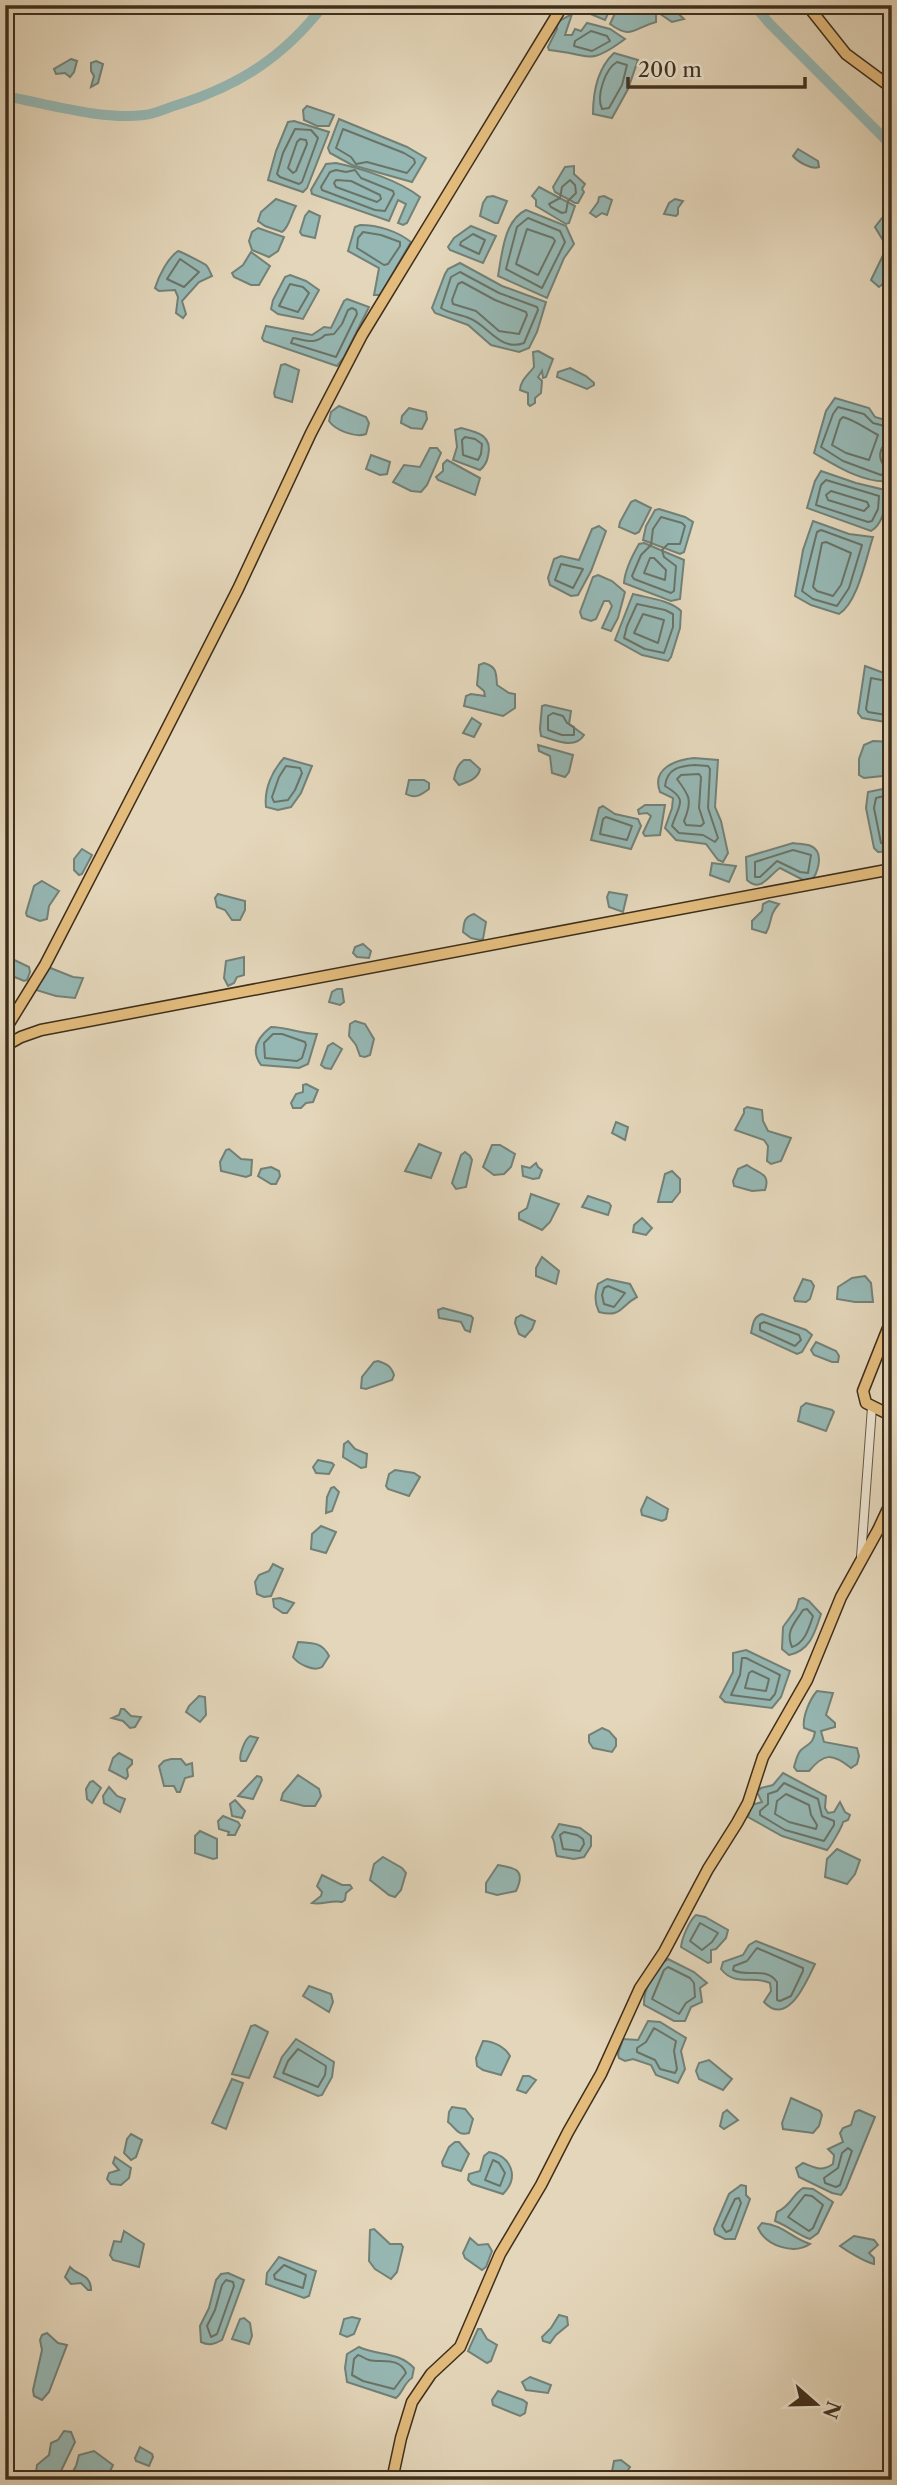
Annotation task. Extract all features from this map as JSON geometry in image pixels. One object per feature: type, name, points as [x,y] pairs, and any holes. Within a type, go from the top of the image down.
[{"type":"main road","points":[[5,1030],[45,965],[159,744],[238,589],[311,433],[362,335],[563,5]]},
{"type":"main road","points":[[807,5],[846,54],[892,88]]},
{"type":"main road","points":[[5,1046],[41,1030],[376,969],[892,869]]},
{"type":"main road","points":[[892,1318],[863,1391],[866,1403],[892,1416]]},
{"type":"main road","points":[[392,2480],[412,2402],[431,2374],[460,2347],[500,2254],[601,2074],[640,1988],[664,1952],[708,1869],[743,1813],[763,1757],[807,1680],[832,1616],[892,1500]]},
{"type":"street","points":[[860,1563],[872,1407]]},
{"type":"water","points":[[585,5],[612,5],[605,20],[583,11]]},
{"type":"water","points":[[619,5],[639,5],[656,14],[656,22],[628,32],[617,29],[610,24]]},
{"type":"water","points":[[647,5],[669,5],[684,19],[672,22]]},
{"type":"water","points":[[572,14],[565,35],[572,35],[575,29],[581,31],[587,23],[610,29],[625,39],[595,56],[549,50],[557,22]]},
{"type":"water","points":[[614,53],[638,60],[628,89],[612,118],[593,114],[593,105],[600,73]]},
{"type":"water","points":[[71,59],[77,61],[70,77],[65,73],[56,74],[54,69]]},
{"type":"water","points":[[96,61],[103,64],[98,83],[91,87],[94,76],[91,63]]},
{"type":"water","points":[[307,106],[334,115],[329,126],[317,126],[304,120],[303,110]]},
{"type":"water","points":[[339,119],[407,147],[426,158],[412,182],[352,165],[330,153],[328,148]]},
{"type":"water","points":[[294,121],[329,132],[303,192],[268,180],[288,122]]},
{"type":"water","points":[[798,149],[818,161],[819,167],[809,166],[795,158],[793,156]]},
{"type":"water","points":[[336,163],[380,176],[420,197],[407,223],[398,223],[406,204],[398,200],[389,221],[312,194],[311,190],[326,164]]},
{"type":"water","points":[[574,166],[574,174],[585,184],[578,203],[555,192],[553,187],[565,167]]},
{"type":"water","points":[[539,187],[575,206],[569,223],[566,224],[536,206],[536,200],[532,196]]},
{"type":"water","points":[[493,196],[507,201],[498,223],[480,216],[483,203],[487,197]]},
{"type":"water","points":[[599,197],[612,200],[607,215],[602,213],[596,217],[590,213]]},
{"type":"water","points":[[276,199],[296,206],[282,232],[258,221],[261,212]]},
{"type":"water","points":[[675,199],[683,201],[678,208],[678,214],[664,214],[669,203]]},
{"type":"water","points":[[526,210],[566,226],[574,244],[564,258],[547,298],[498,276],[509,229],[513,221]]},
{"type":"water","points":[[309,211],[320,216],[315,238],[300,232]]},
{"type":"water","points":[[882,218],[888,218],[892,222],[892,258],[889,275],[879,287],[871,280],[887,247],[875,227]]},
{"type":"water","points":[[360,225],[387,229],[411,242],[380,295],[374,295],[379,268],[348,251],[355,227]]},
{"type":"water","points":[[471,226],[496,236],[483,263],[448,247],[454,238]]},
{"type":"water","points":[[258,228],[284,237],[278,251],[269,257],[252,250],[249,241],[252,232]]},
{"type":"water","points":[[178,251],[206,265],[212,276],[199,282],[182,301],[186,314],[183,318],[176,313],[178,297],[175,290],[159,291],[155,288],[164,267]]},
{"type":"water","points":[[251,252],[270,266],[259,285],[251,285],[234,277],[232,273],[243,265]]},
{"type":"water","points":[[460,263],[502,286],[546,302],[529,348],[519,352],[491,345],[468,325],[435,313],[432,308],[445,274],[448,269]]},
{"type":"water","points":[[290,275],[319,290],[303,319],[278,314],[271,309],[285,277]]},
{"type":"water","points":[[347,299],[369,307],[337,366],[264,341],[262,338],[266,326],[312,335],[324,327],[331,328]]},
{"type":"water","points":[[538,351],[553,359],[546,377],[543,378],[542,371],[538,377],[542,381],[541,393],[530,406],[528,393],[520,390],[520,387],[534,367],[533,352]]},
{"type":"water","points":[[281,365],[299,370],[292,402],[275,397],[274,393]]},
{"type":"water","points":[[570,368],[586,376],[594,385],[587,389],[557,377],[558,372]]},
{"type":"water","points":[[835,398],[869,408],[875,417],[892,422],[892,439],[887,457],[891,469],[889,481],[860,477],[814,453],[826,411]]},
{"type":"water","points":[[339,406],[366,417],[369,423],[366,434],[351,434],[340,430],[329,421],[331,412]]},
{"type":"water","points":[[409,408],[426,412],[427,419],[422,429],[401,423],[402,416]]},
{"type":"water","points":[[461,428],[478,433],[488,443],[487,460],[480,470],[453,460],[457,447],[455,430]]},
{"type":"water","points":[[430,448],[437,448],[441,453],[427,485],[421,492],[411,491],[393,482],[404,465],[420,467]]},
{"type":"water","points":[[371,455],[390,462],[387,474],[380,475],[366,469]]},
{"type":"water","points":[[447,460],[480,478],[475,495],[438,480],[436,477],[443,471],[443,464]]},
{"type":"water","points":[[821,471],[888,493],[883,515],[875,528],[871,531],[807,508]]},
{"type":"water","points":[[635,500],[651,508],[639,532],[635,534],[619,527],[631,502]]},
{"type":"water","points":[[659,509],[693,522],[684,552],[680,554],[643,540],[646,526],[655,510]]},
{"type":"water","points":[[813,521],[849,534],[873,537],[856,590],[846,608],[839,614],[811,605],[795,596],[803,550]]},
{"type":"water","points":[[599,526],[606,531],[591,571],[578,595],[571,596],[550,585],[548,578],[554,559],[561,556],[579,560],[592,529]]},
{"type":"water","points":[[644,543],[684,560],[680,599],[671,601],[624,583],[631,558],[639,544]]},
{"type":"water","points":[[598,575],[612,581],[625,592],[618,618],[611,631],[602,628],[612,606],[609,601],[604,601],[596,619],[591,621],[582,618],[580,612],[593,577]]},
{"type":"water","points":[[633,594],[665,602],[681,611],[680,628],[668,661],[642,655],[615,640]]},
{"type":"water","points":[[892,610],[892,664],[884,661],[883,645]]},
{"type":"water","points":[[484,663],[495,671],[497,685],[515,694],[515,708],[503,716],[464,706],[466,696],[485,696],[484,691],[477,685],[479,665]]},
{"type":"water","points":[[865,666],[892,676],[892,723],[862,718],[858,713]]},
{"type":"water","points":[[542,706],[571,711],[569,724],[584,735],[580,740],[564,743],[541,736]]},
{"type":"water","points":[[472,718],[481,724],[474,737],[463,733]]},
{"type":"water","points":[[873,741],[892,742],[892,775],[864,778],[859,775],[859,759],[864,745]]},
{"type":"water","points":[[538,745],[573,755],[565,777],[552,773],[550,756],[539,751]]},
{"type":"water","points":[[284,758],[312,766],[301,793],[291,807],[278,810],[266,807],[266,794],[273,774]]},
{"type":"water","points":[[694,758],[718,760],[715,807],[728,853],[723,862],[718,860],[706,844],[676,840],[665,828],[673,798],[660,792],[659,777],[662,771],[673,763]]},
{"type":"water","points":[[464,760],[470,760],[480,769],[475,778],[459,785],[454,779],[458,766]]},
{"type":"water","points":[[409,780],[424,780],[429,783],[429,789],[418,796],[406,794]]},
{"type":"water","points":[[892,787],[892,851],[878,852],[874,848],[866,808],[868,792]]},
{"type":"water","points":[[645,805],[665,805],[660,835],[645,836],[643,833],[651,816],[647,813],[639,814],[638,810]]},
{"type":"water","points":[[603,806],[615,814],[638,819],[641,826],[631,849],[591,840],[599,808]]},
{"type":"water","points":[[793,843],[811,846],[818,853],[819,864],[809,883],[780,868],[760,884],[752,884],[747,880],[746,857]]},
{"type":"water","points":[[82,849],[92,855],[79,875],[74,870],[74,859]]},
{"type":"water","points":[[712,863],[736,866],[729,882],[710,875]]},
{"type":"water","points":[[42,881],[59,891],[49,906],[47,919],[40,921],[27,916],[26,913],[34,886]]},
{"type":"water","points":[[609,892],[627,895],[623,912],[609,907]]},
{"type":"water","points":[[218,894],[245,901],[245,910],[240,920],[232,920],[225,910],[217,907],[215,898]]},
{"type":"water","points":[[769,901],[779,904],[773,912],[766,933],[752,929],[752,921],[762,911],[763,904]]},
{"type":"water","points":[[474,914],[486,922],[483,939],[480,940],[463,932],[465,920]]},
{"type":"water","points":[[363,944],[371,951],[369,958],[357,957],[353,953],[355,947]]},
{"type":"water","points":[[6,956],[29,967],[27,980],[5,973]]},
{"type":"water","points":[[244,957],[244,975],[237,977],[234,983],[228,986],[224,978],[226,961]]},
{"type":"water","points":[[48,967],[83,978],[75,998],[36,990]]},
{"type":"water","points":[[342,989],[344,1002],[340,1005],[329,1002],[332,992]]},
{"type":"water","points":[[355,1021],[365,1024],[374,1039],[370,1055],[365,1057],[360,1056],[349,1036],[350,1024]]},
{"type":"water","points":[[271,1027],[317,1034],[308,1064],[299,1068],[261,1065],[256,1054],[257,1044]]},
{"type":"water","points":[[333,1043],[342,1049],[331,1069],[325,1068],[321,1065],[328,1046]]},
{"type":"water","points":[[303,1085],[318,1090],[313,1102],[306,1103],[301,1108],[293,1108],[291,1103],[296,1094],[303,1092]]},
{"type":"water","points":[[747,1107],[762,1110],[768,1131],[791,1138],[781,1161],[771,1164],[767,1161],[768,1146],[764,1140],[735,1130]]},
{"type":"water","points":[[616,1122],[628,1127],[625,1140],[612,1133]]},
{"type":"water","points":[[419,1144],[441,1153],[431,1178],[405,1171]]},
{"type":"water","points":[[492,1145],[500,1145],[515,1154],[511,1167],[504,1174],[494,1175],[483,1167]]},
{"type":"water","points":[[229,1149],[241,1159],[252,1160],[251,1175],[246,1177],[221,1171],[220,1162]]},
{"type":"water","points":[[465,1152],[472,1160],[466,1187],[456,1189],[452,1183],[461,1155]]},
{"type":"water","points":[[536,1163],[542,1170],[539,1178],[523,1176],[522,1166],[530,1168]]},
{"type":"water","points":[[747,1165],[763,1174],[766,1180],[765,1190],[752,1191],[734,1186],[733,1181],[738,1169]]},
{"type":"water","points":[[271,1167],[279,1171],[276,1184],[258,1176],[261,1169]]},
{"type":"water","points":[[672,1171],[680,1179],[680,1192],[672,1202],[658,1202],[665,1174]]},
{"type":"water","points":[[531,1194],[559,1204],[550,1222],[542,1230],[519,1219],[519,1213],[527,1208]]},
{"type":"water","points":[[588,1196],[609,1203],[611,1206],[608,1215],[582,1207]]},
{"type":"water","points":[[642,1218],[652,1228],[646,1235],[633,1232],[634,1225]]},
{"type":"water","points":[[542,1257],[559,1271],[556,1284],[536,1276],[536,1268]]},
{"type":"water","points":[[865,1276],[871,1283],[873,1302],[837,1299],[838,1287],[852,1278]]},
{"type":"water","points":[[607,1279],[630,1284],[637,1297],[617,1312],[599,1312],[597,1288],[598,1284]]},
{"type":"water","points":[[803,1279],[811,1281],[814,1286],[810,1299],[806,1302],[795,1301],[794,1298]]},
{"type":"water","points":[[443,1308],[471,1316],[473,1318],[470,1332],[465,1330],[461,1322],[439,1318],[438,1310]]},
{"type":"water","points":[[762,1314],[806,1330],[812,1335],[802,1352],[797,1354],[751,1333],[755,1319]]},
{"type":"water","points":[[521,1315],[535,1321],[525,1337],[519,1334],[515,1323],[516,1318]]},
{"type":"water","points":[[816,1342],[836,1351],[838,1362],[814,1355],[811,1350]]},
{"type":"water","points":[[378,1361],[392,1369],[392,1380],[366,1389],[361,1388],[362,1377],[374,1362]]},
{"type":"water","points":[[806,1403],[834,1412],[826,1431],[798,1421],[801,1407]]},
{"type":"water","points":[[348,1441],[355,1449],[367,1454],[366,1467],[361,1468],[343,1457],[344,1444]]},
{"type":"water","points":[[318,1460],[334,1465],[329,1474],[316,1473],[313,1467]]},
{"type":"water","points":[[395,1470],[414,1473],[420,1477],[409,1496],[386,1486],[389,1474]]},
{"type":"water","points":[[334,1487],[339,1492],[332,1511],[326,1513],[327,1497]]},
{"type":"water","points":[[647,1497],[668,1509],[666,1519],[662,1521],[642,1515],[641,1510]]},
{"type":"water","points":[[321,1526],[336,1532],[326,1553],[311,1549],[312,1534]]},
{"type":"water","points":[[273,1564],[283,1569],[271,1596],[264,1597],[257,1594],[255,1582],[259,1575],[269,1571]]},
{"type":"water","points":[[280,1598],[294,1603],[287,1613],[274,1607],[273,1599]]},
{"type":"water","points":[[803,1598],[821,1614],[807,1645],[789,1655],[782,1649],[783,1627],[796,1609],[799,1599]]},
{"type":"water","points":[[298,1642],[316,1644],[323,1648],[329,1656],[322,1667],[311,1668],[295,1660],[293,1657]]},
{"type":"water","points":[[746,1650],[790,1671],[781,1697],[772,1708],[725,1702],[720,1697],[733,1672],[733,1653]]},
{"type":"water","points":[[817,1691],[833,1693],[826,1715],[835,1723],[835,1727],[821,1731],[824,1742],[857,1748],[857,1764],[851,1768],[828,1757],[819,1761],[809,1771],[797,1771],[794,1767],[800,1752],[814,1736],[815,1732],[804,1728],[804,1719]]},
{"type":"water","points":[[199,1696],[205,1697],[206,1715],[200,1722],[186,1712]]},
{"type":"water","points":[[121,1709],[131,1716],[141,1717],[135,1727],[130,1728],[123,1721],[112,1718],[119,1715]]},
{"type":"water","points":[[602,1728],[616,1739],[612,1752],[593,1748],[589,1742],[589,1735]]},
{"type":"water","points":[[250,1736],[258,1738],[246,1761],[241,1761],[240,1755]]},
{"type":"water","points":[[119,1753],[132,1760],[126,1779],[109,1770],[113,1758]]},
{"type":"water","points":[[171,1759],[181,1759],[186,1765],[192,1763],[193,1776],[185,1778],[180,1792],[177,1792],[174,1786],[164,1786],[159,1766]]},
{"type":"water","points":[[783,1773],[826,1796],[825,1808],[828,1813],[834,1812],[840,1802],[845,1812],[850,1815],[827,1850],[782,1836],[748,1817],[751,1805],[762,1802],[757,1792],[773,1785]]},
{"type":"water","points":[[298,1775],[319,1789],[321,1796],[315,1806],[281,1800],[283,1793]]},
{"type":"water","points":[[257,1776],[262,1780],[253,1799],[238,1796]]},
{"type":"water","points":[[93,1781],[101,1788],[92,1803],[87,1799],[86,1789]]},
{"type":"water","points":[[109,1787],[117,1796],[125,1799],[120,1812],[104,1803],[103,1796]]},
{"type":"water","points":[[235,1800],[245,1811],[242,1818],[232,1816],[230,1804]]},
{"type":"water","points":[[223,1816],[240,1825],[235,1835],[228,1835],[229,1832],[219,1829],[218,1821]]},
{"type":"water","points":[[559,1824],[580,1828],[591,1836],[591,1846],[584,1857],[574,1859],[557,1856],[552,1837]]},
{"type":"water","points":[[200,1831],[217,1839],[217,1858],[195,1853],[195,1836]]},
{"type":"water","points":[[837,1849],[860,1860],[855,1874],[847,1884],[825,1877],[827,1859]]},
{"type":"water","points":[[383,1857],[406,1873],[401,1890],[395,1897],[370,1880],[374,1864]]},
{"type":"water","points":[[498,1865],[517,1871],[520,1879],[516,1891],[497,1895],[486,1892],[486,1883]]},
{"type":"water","points":[[322,1875],[342,1885],[350,1885],[352,1888],[346,1893],[345,1900],[312,1903],[321,1896],[322,1892],[317,1886]]},
{"type":"water","points":[[696,1915],[728,1930],[726,1938],[716,1949],[711,1950],[711,1962],[708,1963],[681,1947],[686,1930]]},
{"type":"water","points":[[756,1941],[815,1964],[802,1990],[789,2006],[773,2008],[764,2002],[771,1991],[770,1983],[732,1978],[721,1969],[723,1962],[743,1955],[749,1945]]},
{"type":"water","points":[[668,1959],[694,1972],[707,1983],[700,1988],[702,2002],[691,2007],[685,2021],[674,2021],[644,2005],[651,1979]]},
{"type":"water","points":[[309,1986],[331,1994],[333,2002],[329,2012],[303,1996]]},
{"type":"water","points":[[648,2021],[660,2022],[686,2038],[681,2051],[685,2069],[678,2083],[656,2075],[651,2065],[619,2058],[623,2039],[638,2040]]},
{"type":"water","points":[[255,2025],[268,2032],[249,2078],[232,2074],[251,2026]]},
{"type":"water","points":[[296,2039],[334,2062],[332,2077],[322,2095],[318,2096],[274,2077],[282,2057]]},
{"type":"water","points":[[483,2041],[498,2045],[510,2056],[501,2075],[477,2066],[476,2058]]},
{"type":"water","points":[[709,2060],[732,2079],[723,2090],[699,2079],[696,2071],[699,2063]]},
{"type":"water","points":[[523,2076],[536,2080],[526,2093],[517,2090]]},
{"type":"water","points":[[232,2079],[243,2083],[226,2129],[212,2123]]},
{"type":"water","points":[[791,2098],[820,2111],[822,2115],[819,2126],[813,2133],[783,2129],[782,2123]]},
{"type":"water","points":[[452,2107],[465,2109],[473,2119],[469,2133],[459,2133],[448,2122]]},
{"type":"water","points":[[727,2110],[738,2120],[724,2129],[720,2126],[723,2113]]},
{"type":"water","points":[[859,2110],[875,2117],[841,2195],[799,2177],[796,2168],[803,2163],[822,2169],[833,2164],[834,2155],[828,2149],[843,2142],[840,2133],[843,2128],[851,2125],[855,2112]]},
{"type":"water","points":[[131,2134],[142,2140],[136,2157],[131,2160],[124,2153]]},
{"type":"water","points":[[459,2142],[469,2154],[461,2171],[443,2166],[442,2162],[449,2147]]},
{"type":"water","points":[[489,2152],[503,2158],[511,2168],[511,2181],[503,2194],[472,2184],[468,2180],[469,2174],[480,2171],[484,2156]]},
{"type":"water","points":[[115,2157],[131,2168],[129,2178],[121,2185],[111,2184],[107,2179],[109,2173],[119,2170],[113,2163]]},
{"type":"water","points":[[741,2185],[746,2186],[746,2195],[750,2199],[735,2239],[725,2239],[715,2234],[714,2229],[729,2194]]},
{"type":"water","points":[[803,2188],[813,2189],[833,2202],[818,2233],[810,2239],[775,2221],[777,2212]]},
{"type":"water","points":[[762,2223],[776,2226],[810,2244],[789,2249],[774,2244],[767,2240],[758,2228]]},
{"type":"water","points":[[374,2229],[390,2244],[401,2244],[403,2247],[397,2272],[391,2279],[375,2269],[369,2261],[370,2230]]},
{"type":"water","points":[[124,2231],[144,2244],[139,2267],[113,2260],[110,2255],[114,2241],[121,2242]]},
{"type":"water","points":[[854,2236],[874,2240],[878,2245],[869,2253],[874,2258],[874,2264],[840,2246]]},
{"type":"water","points":[[470,2238],[478,2245],[488,2244],[492,2251],[486,2267],[482,2270],[465,2258],[463,2253]]},
{"type":"water","points":[[279,2257],[316,2271],[309,2296],[304,2298],[266,2284],[267,2273]]},
{"type":"water","points":[[70,2267],[89,2281],[91,2290],[81,2283],[71,2284],[65,2277]]},
{"type":"water","points":[[228,2273],[244,2280],[222,2340],[212,2344],[201,2342],[200,2326],[209,2308],[216,2280],[221,2274]]},
{"type":"water","points":[[559,2315],[567,2317],[568,2325],[550,2343],[543,2341],[542,2337]]},
{"type":"water","points":[[244,2318],[250,2323],[252,2336],[249,2344],[232,2339],[240,2319]]},
{"type":"water","points":[[344,2319],[360,2319],[354,2334],[347,2337],[340,2334]]},
{"type":"water","points":[[478,2329],[497,2345],[491,2361],[487,2363],[468,2351]]},
{"type":"water","points":[[47,2333],[58,2343],[67,2345],[49,2392],[42,2400],[34,2396],[33,2390],[42,2350],[40,2340],[42,2335]]},
{"type":"water","points":[[359,2347],[395,2356],[414,2368],[412,2378],[396,2398],[347,2382],[347,2354]]},
{"type":"water","points":[[530,2377],[551,2385],[548,2393],[526,2390],[522,2382]]},
{"type":"water","points":[[498,2391],[527,2403],[525,2413],[520,2416],[493,2405],[492,2400]]},
{"type":"water","points":[[64,2431],[71,2432],[75,2442],[61,2471],[53,2476],[36,2473],[37,2465],[49,2455],[51,2443],[58,2440]]},
{"type":"water","points":[[140,2447],[152,2454],[149,2466],[136,2461]]},
{"type":"water","points":[[94,2451],[113,2465],[106,2480],[68,2480],[79,2455]]},
{"type":"water","points":[[621,2460],[630,2467],[622,2480],[614,2480],[611,2477],[614,2461]]},
{"type":"waterway","points":[[5,96],[92,113],[127,116],[153,113],[223,87],[260,66],[293,39],[324,5]]},
{"type":"waterway","points":[[754,5],[892,146]]}]
